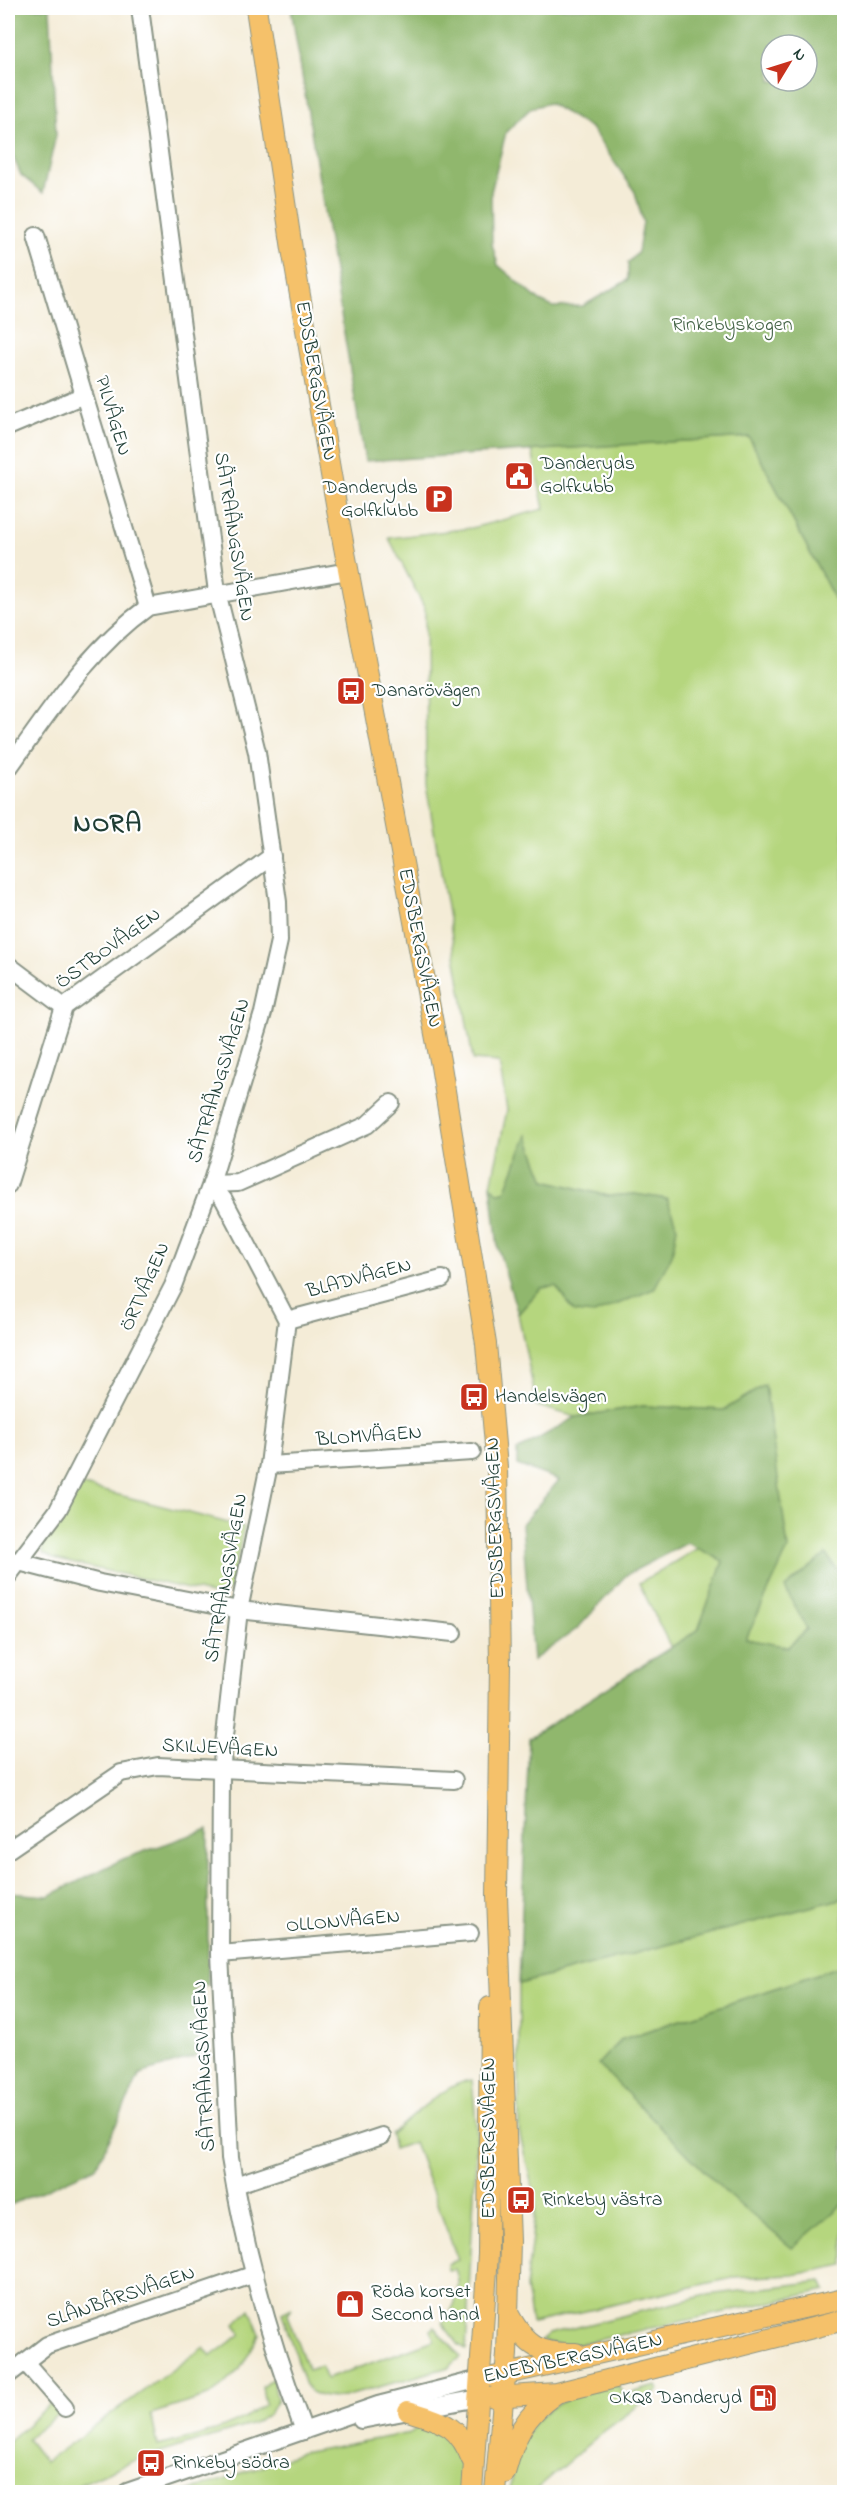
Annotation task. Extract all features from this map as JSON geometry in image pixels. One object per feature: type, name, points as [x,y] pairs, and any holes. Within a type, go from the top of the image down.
[{"type":"main road","name":"EDSBERGSVÄGEN","points":[[256,8],[292,249],[348,570],[441,1066],[486,1344],[497,1467],[500,1665],[497,1896],[509,2178],[509,2315],[495,2493]]},
{"type":"main road","name":"EDSBERGSVÄGEN","points":[[472,2493],[488,2254],[491,1955],[497,1896]]},
{"type":"main road","name":"ENEBYBERGSVÄGEN","points":[[479,2388],[506,2376],[844,2299]]},
{"type":"main road","points":[[509,2315],[519,2333],[541,2350],[556,2354],[606,2353]]},
{"type":"main road","name":"ENEBYBERGSVÄGEN","points":[[479,2388],[504,2396],[556,2393],[844,2320]]},
{"type":"main road","points":[[677,2336],[684,2361]]},
{"type":"main road","points":[[500,2493],[511,2450],[522,2425],[536,2408],[556,2393]]},
{"type":"main road","points":[[408,2411],[435,2419],[458,2432],[473,2463]]},
{"type":"street","name":"SÄTRAÄNGSVÄGEN","points":[[140,8],[217,592],[257,752],[272,856],[279,941],[263,1013],[211,1184],[224,1200],[287,1320],[268,1465],[239,1610],[221,1771],[220,1954],[225,2072],[235,2185],[255,2274],[304,2431]]},
{"type":"street","name":"PILVÄGEN","points":[[36,237],[148,607]]},
{"type":"street","points":[[8,427],[84,395]]},
{"type":"street","points":[[8,769],[93,654],[124,624],[148,607],[217,592],[348,570]]},
{"type":"street","name":"ÖSTBOVÄGEN","points":[[8,1185],[64,1007],[272,856]]},
{"type":"street","points":[[8,965],[64,1007]]},
{"type":"street","points":[[211,1184],[237,1183],[367,1125],[391,1103]]},
{"type":"street","name":"ÖRTVÄGEN","points":[[8,1576],[14,1560],[58,1510],[173,1286],[211,1184]]},
{"type":"street","name":"BLADVÄGEN","points":[[287,1320],[442,1279]]},
{"type":"street","name":"BLOMVÄGEN","points":[[268,1465],[472,1452]]},
{"type":"street","points":[[14,1560],[100,1583],[239,1610],[453,1632]]},
{"type":"street","name":"SKILJEVÄGEN","points":[[8,1850],[122,1773],[158,1766],[221,1771],[454,1780]]},
{"type":"street","name":"OLLONVÄGEN","points":[[220,1954],[470,1933]]},
{"type":"street","points":[[235,2185],[382,2136]]},
{"type":"street","name":"SLÅNBÄRSVÄGEN","points":[[8,2375],[47,2345],[255,2274]]},
{"type":"street","points":[[25,2362],[64,2408]]},
{"type":"street","name":"ENEBYBERGSVÄGEN","points":[[304,2431],[408,2411],[479,2388]]},
{"type":"street","name":"ENEBYBERGSVÄGEN","points":[[127,2493],[378,2405],[479,2388]]},
{"type":"green space","points":[[8,8],[50,8],[56,135],[43,193],[21,175],[8,145]]},
{"type":"green space","name":"Rinkebyskogen","points":[[291,8],[844,8],[844,617],[749,437],[365,461]],"holes":[[[549,103],[591,128],[635,192],[643,222],[638,252],[628,263],[628,280],[583,306],[553,307],[540,301],[498,265],[492,244],[491,192],[506,132],[531,108]]]},
{"type":"green space","name":"Danderyds Golfklubb","points":[[749,437],[844,617],[844,1580],[826,1554],[807,1629],[788,1647],[746,1639],[753,1622],[680,1666],[639,1583],[715,1538],[765,1386],[724,1410],[643,1406],[576,1417],[537,1406],[518,1314],[541,1288],[556,1286],[574,1312],[635,1194],[608,1196],[545,1180],[511,1182],[505,1192],[498,1193],[491,1185],[507,1110],[499,1062],[473,1060],[426,784],[425,609],[389,538],[472,528],[544,509],[532,450]]},
{"type":"green space","points":[[527,1135],[545,1180],[608,1196],[635,1194],[667,1199],[677,1227],[672,1255],[654,1289],[594,1314],[574,1312],[556,1286],[541,1288],[518,1314],[498,1248],[491,1185],[498,1193],[505,1192]]},
{"type":"green space","points":[[765,1385],[788,1549],[746,1639],[788,1647],[807,1629],[785,1588],[826,1554],[844,1580],[844,1898],[519,1984],[529,1738],[698,1630],[723,1561],[687,1543],[626,1575],[578,1628],[533,1660],[522,1524],[559,1480],[517,1465],[517,1451],[576,1417],[643,1406],[724,1410]]},
{"type":"green space","points":[[76,1484],[244,1527],[231,1587],[223,1595],[215,1595],[54,1559],[43,1553],[42,1545]]},
{"type":"green space","points":[[208,1829],[208,1986],[195,1987],[198,2048],[211,2052],[140,2074],[96,2167],[8,2206],[8,1893],[49,1896],[123,1859]]},
{"type":"green space","points":[[844,1898],[844,1965],[620,2040],[792,2247],[844,2203],[844,2265],[793,2275],[732,2278],[532,2323],[526,2287],[536,2203],[519,2131],[519,1984]]},
{"type":"green space","points":[[844,1965],[844,2203],[792,2248],[728,2195],[598,2064],[620,2040]]},
{"type":"green space","points":[[472,2080],[477,2134],[466,2349],[459,2345],[442,2323],[451,2312],[458,2291],[455,2269],[448,2270],[447,2264],[458,2260],[414,2142],[394,2149],[391,2134],[441,2094],[462,2082]]},
{"type":"green space","points":[[822,2281],[826,2290],[569,2346],[541,2341],[549,2334],[707,2295]]},
{"type":"green space","points":[[292,2308],[287,2315],[308,2370],[321,2366],[327,2379],[434,2340],[431,2330],[435,2327],[461,2357],[449,2367],[344,2397],[323,2396],[313,2393],[305,2386],[282,2313]]},
{"type":"green space","points":[[250,2309],[260,2334],[240,2369],[208,2396],[151,2414],[158,2446],[200,2435],[241,2420],[265,2404],[262,2387],[273,2378],[277,2400],[269,2414],[253,2424],[130,2462],[63,2492],[8,2492],[8,2442],[56,2399],[62,2411],[27,2439],[45,2462],[204,2347],[211,2356],[241,2334],[235,2324]]},
{"type":"green space","points":[[617,2384],[624,2395],[657,2386],[659,2390],[599,2435],[533,2492],[509,2492],[521,2442],[539,2418],[550,2409],[575,2396]]},
{"type":"green space","points":[[418,2427],[445,2433],[459,2446],[463,2466],[463,2492],[185,2492],[301,2453],[410,2433]]},
{"type":"place","name":"Danderyds Golfkubb","points":[[519,476]]},
{"type":"place","name":"Danderyds Golfklubb","points":[[439,499]]},
{"type":"place","name":"Danarövägen","points":[[351,691]]},
{"type":"place","name":"Handelsvägen","points":[[474,1397]]},
{"type":"place","name":"Rinkeby västra","points":[[521,2200]]},
{"type":"place","name":"Röda korset Second hand","points":[[350,2304]]},
{"type":"place","name":"OKQ8 Danderyd","points":[[763,2398]]},
{"type":"place","name":"Rinkeby södra","points":[[151,2463]]},
{"type":"district","name":"NORA","points":[[108,825]]}]
